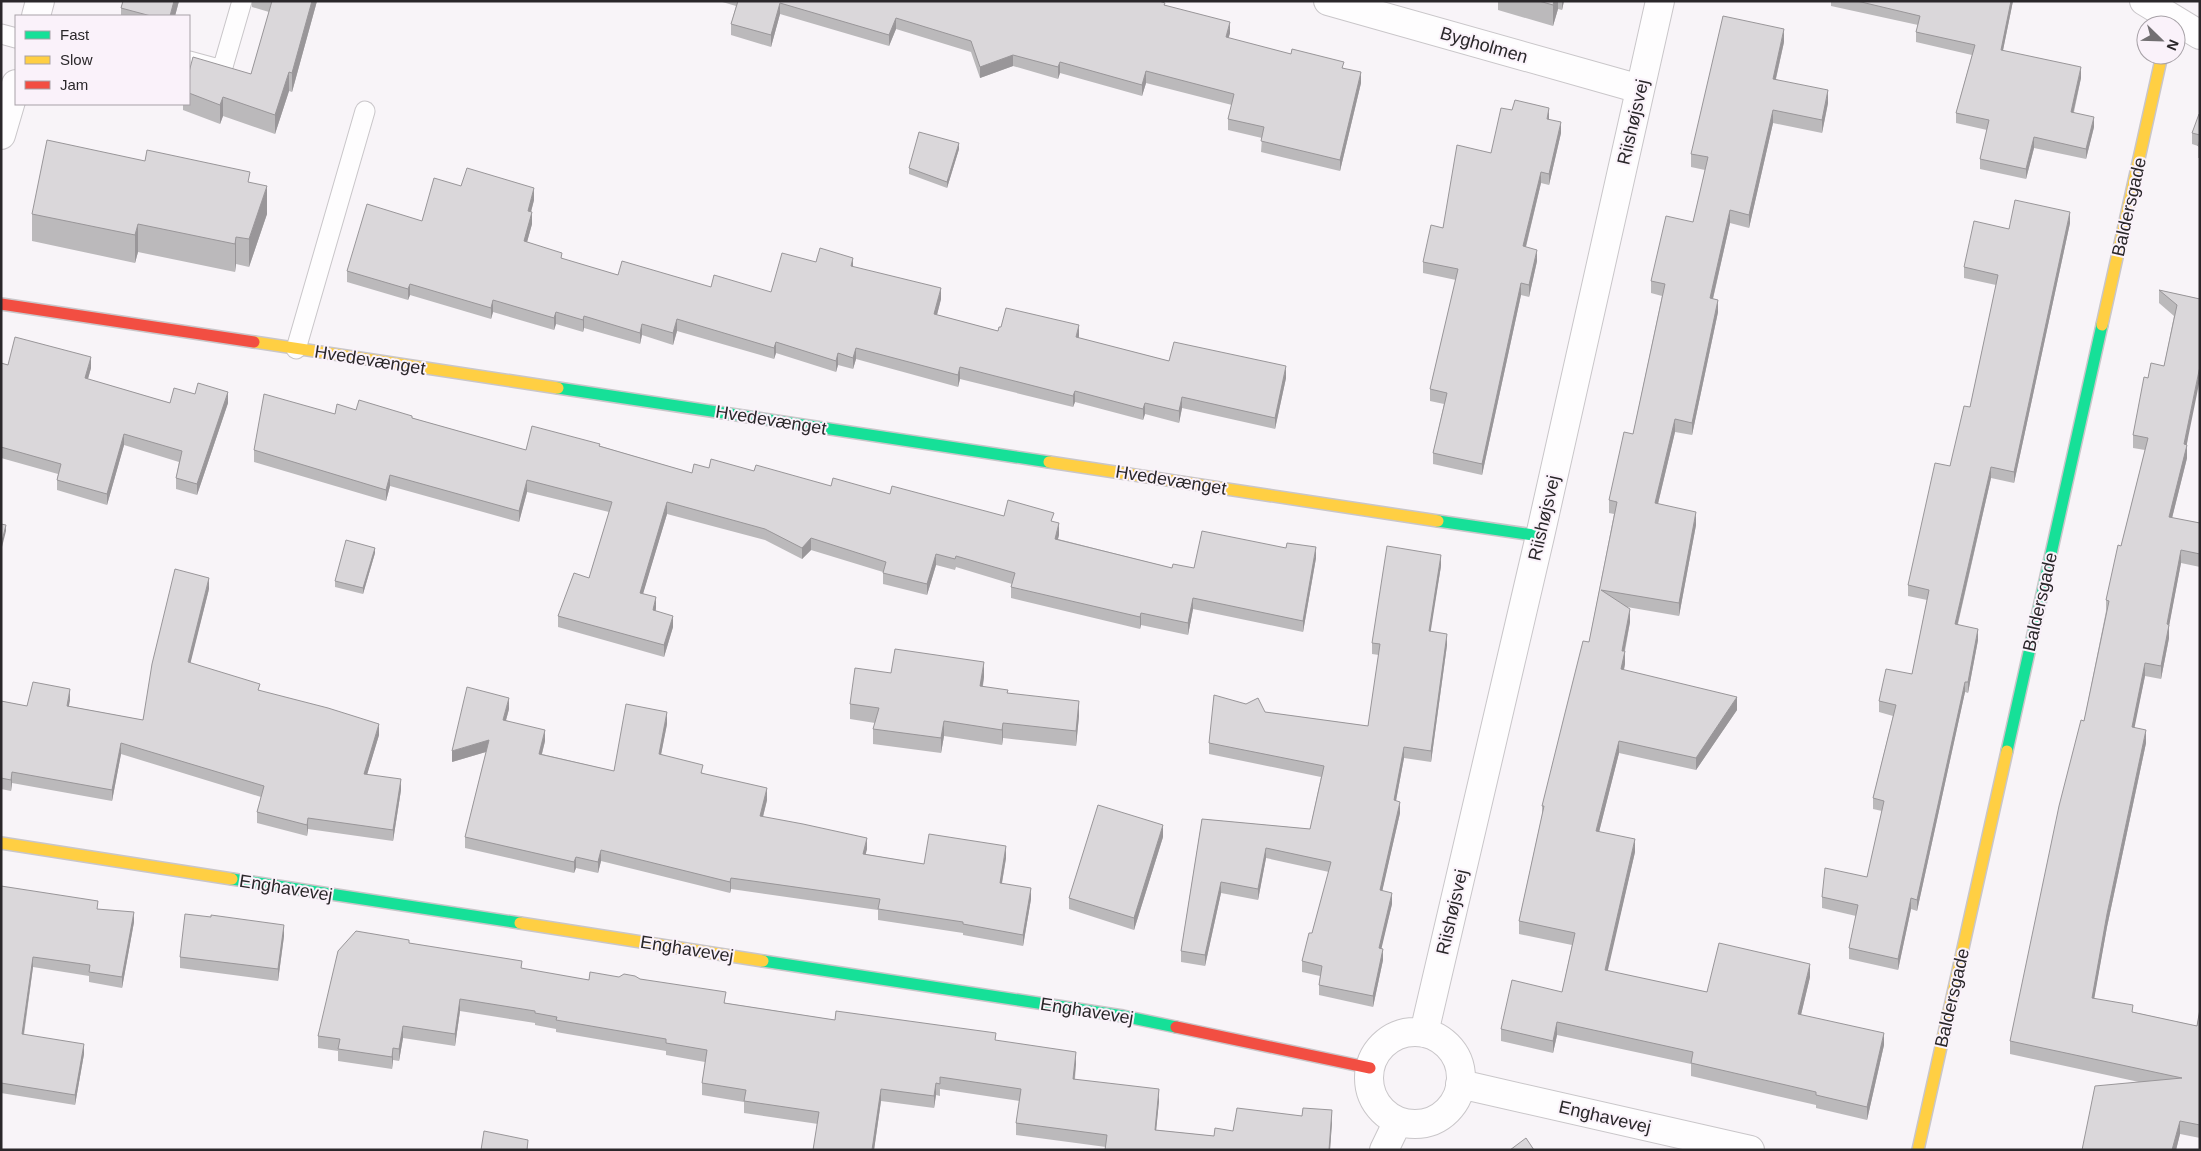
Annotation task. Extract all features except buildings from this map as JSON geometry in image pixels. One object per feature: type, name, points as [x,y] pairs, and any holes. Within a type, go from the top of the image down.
[{"type":"street","points":[[36,15],[40,1]]},
{"type":"street","name":"Bygholmen","points":[[1328,1],[1640,89]]},
{"type":"street","name":"Riishøjsvej","points":[[1424,1033],[1540,536],[1660,1]]},
{"type":"street","points":[[2144,1],[2162,15]]},
{"type":"street","points":[[2186,28],[2200,35]]},
{"type":"street","name":"Baldersgade","points":[[1918,1150],[2160,65]]},
{"type":"street","points":[[1,135],[15,87]]},
{"type":"street","name":"Hvedevænget","points":[[1,304],[1540,536]]},
{"type":"street","name":"Enghavevej","points":[[1,843],[1123,1016],[1370,1068]]},
{"type":"street","points":[[1410,1032],[1424,1033],[1439,1038],[1451,1049],[1460,1068],[1460,1084],[1452,1104],[1441,1116],[1429,1122],[1414,1124],[1398,1121],[1380,1108],[1372,1094],[1369,1084],[1370,1068],[1374,1057],[1384,1044],[1395,1036],[1410,1032]]},
{"type":"street","name":"Enghavevej","points":[[1460,1084],[1750,1150]]},
{"type":"street","points":[[1384,1150],[1398,1121]]},
{"type":"lane","points":[[190,61],[222,70],[242,1]]},
{"type":"lane","points":[[1,34],[15,38]]},
{"type":"lane","points":[[296,349],[364,111]]},
{"type":"traffic: fast","points":[[2007,751],[2102,325]]},
{"type":"traffic: fast","points":[[558,388],[1049,462]]},
{"type":"traffic: fast","points":[[1438,521],[1540,536]]},
{"type":"traffic: fast","points":[[232,879],[520,923]]},
{"type":"traffic: fast","points":[[763,961],[1123,1016],[1176,1027]]},
{"type":"traffic: slow","points":[[2102,325],[2160,65]]},
{"type":"traffic: slow","points":[[254,342],[558,388]]},
{"type":"traffic: slow","points":[[1049,462],[1438,521]]},
{"type":"traffic: slow","points":[[1918,1150],[2007,751]]},
{"type":"traffic: slow","points":[[1,843],[232,879]]},
{"type":"traffic: slow","points":[[520,923],[763,961]]},
{"type":"traffic: jam","points":[[1,304],[254,342]]},
{"type":"traffic: jam","points":[[1176,1027],[1370,1068]]}]
